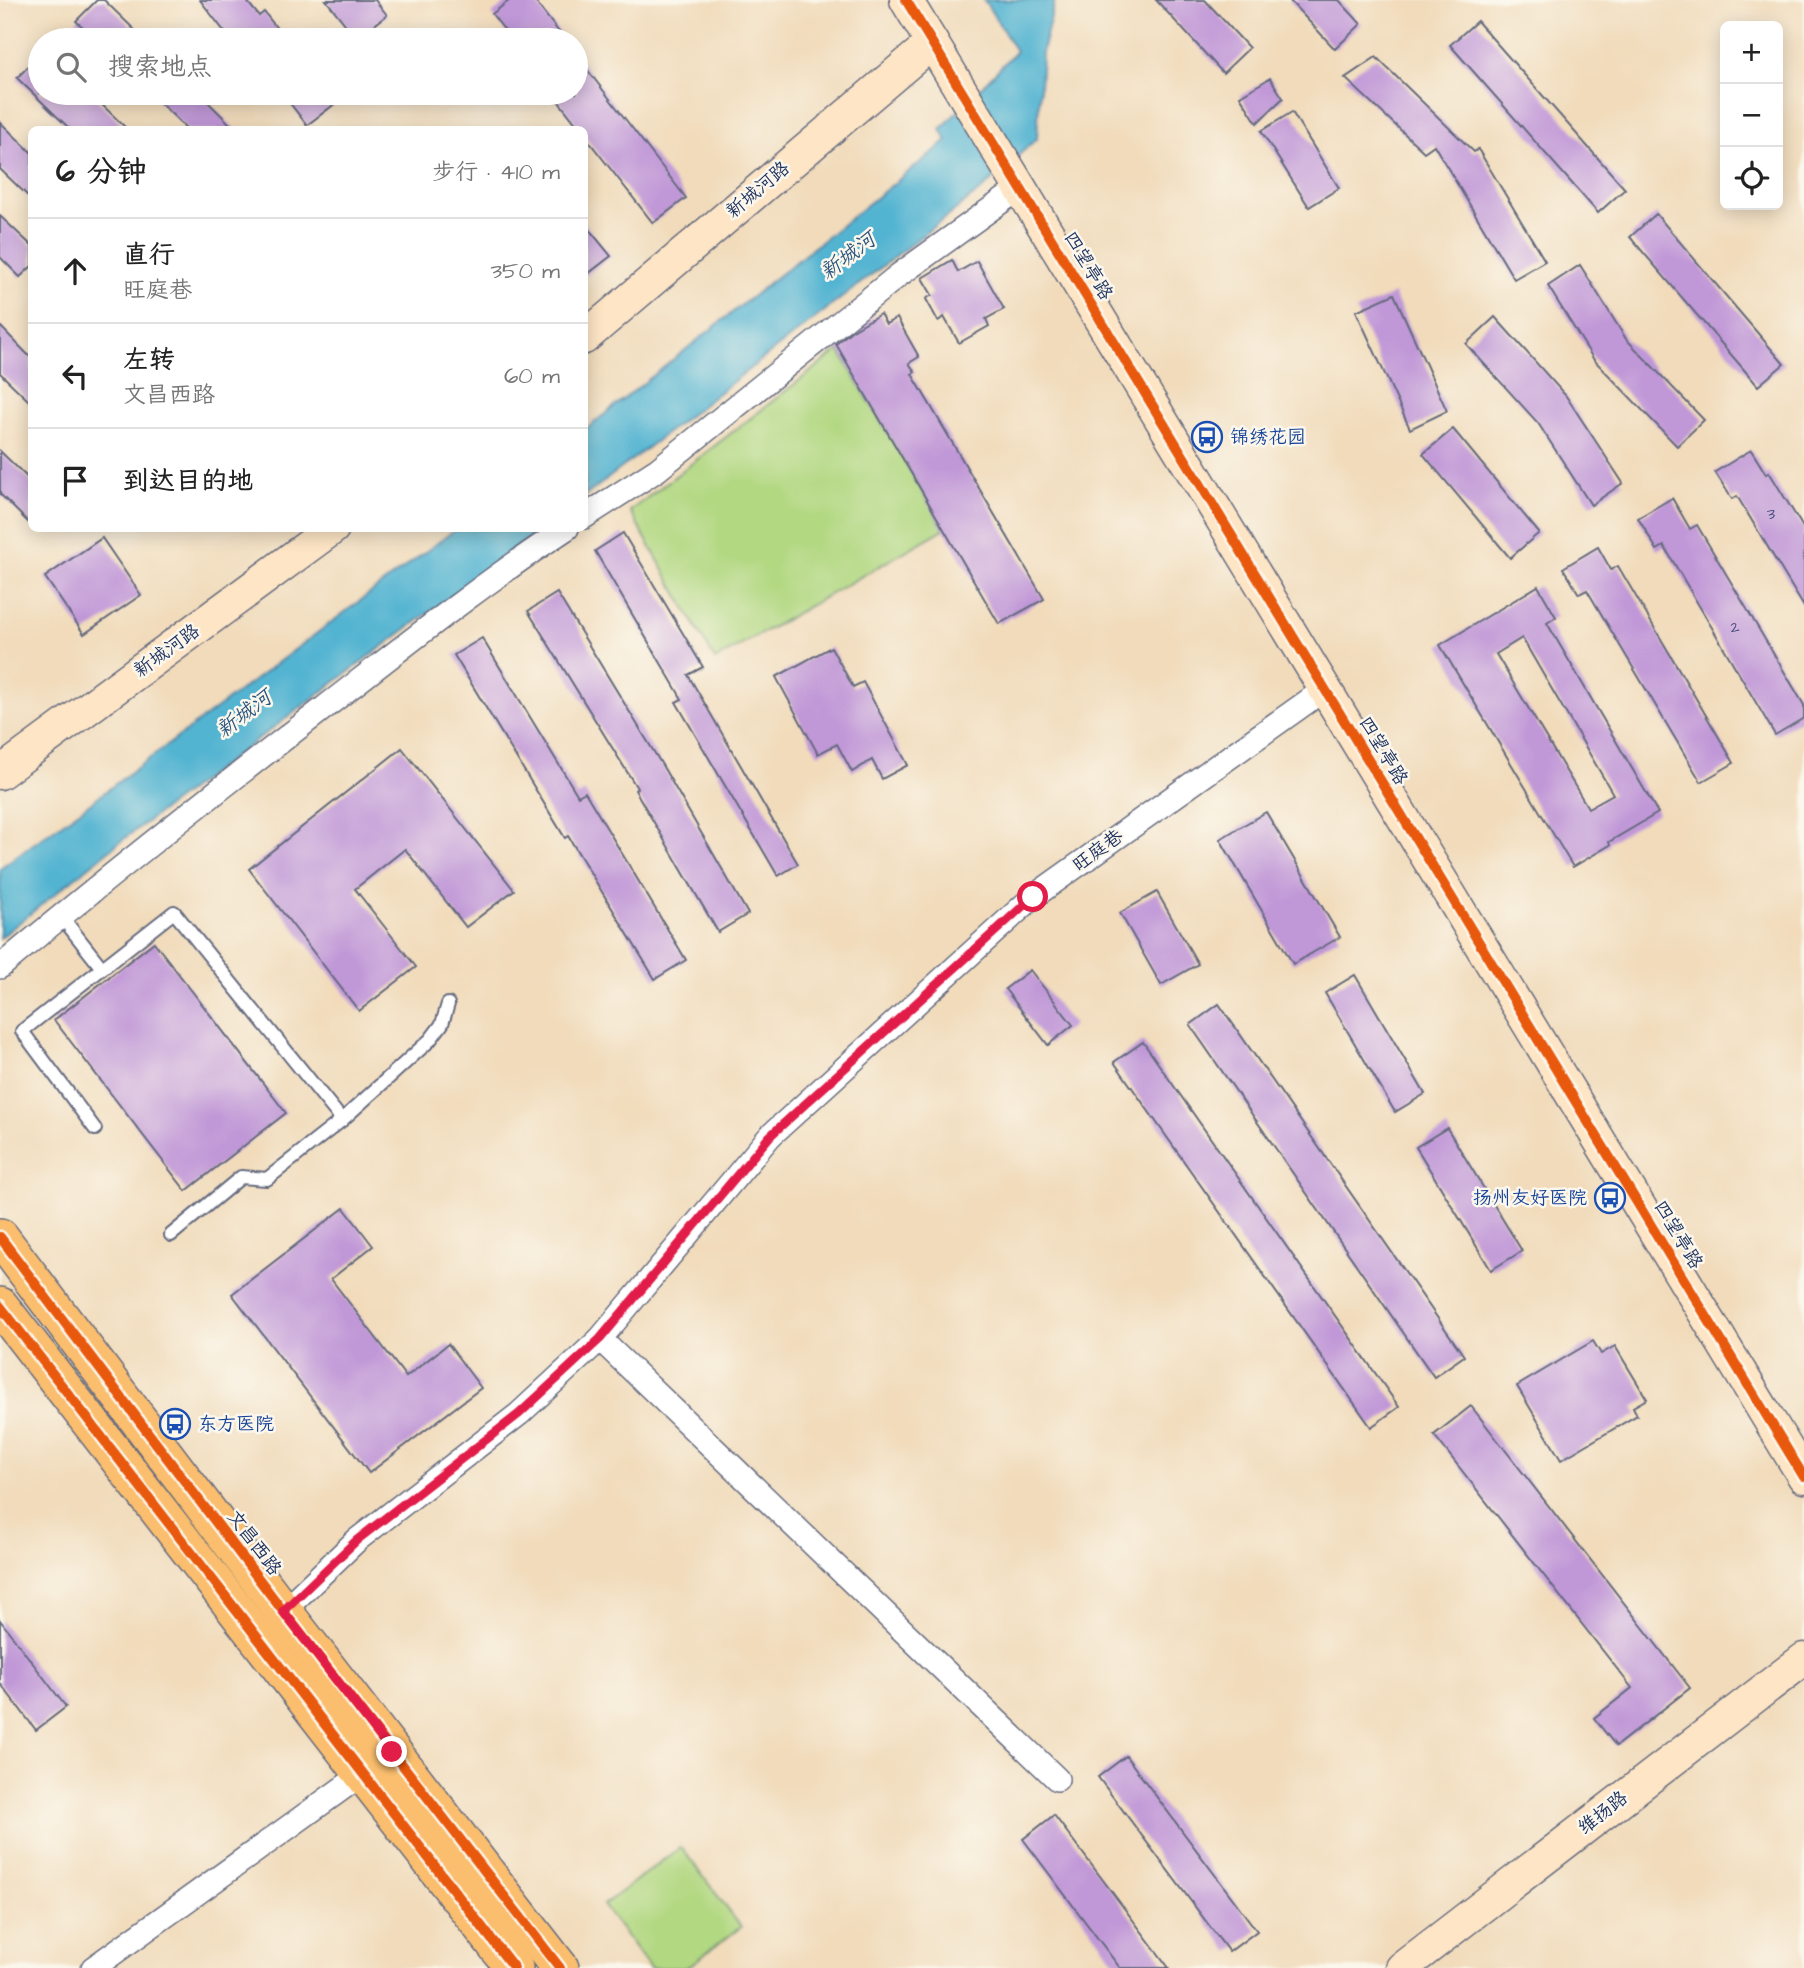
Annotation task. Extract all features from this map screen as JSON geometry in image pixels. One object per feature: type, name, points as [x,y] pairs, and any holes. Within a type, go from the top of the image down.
[{"type":"main road","name":"文昌西路","points":[[0,1237],[283,1611],[377,1763],[514,1968]]},
{"type":"main road","name":"文昌西路","points":[[0,1306],[377,1763],[560,1968]]},
{"type":"street","name":"四望亭路","points":[[906,0],[1804,1477]]},
{"type":"street","name":"新城河路","points":[[588,335],[932,43]]},
{"type":"street","points":[[588,514],[657,470],[899,275],[1014,178]]},
{"type":"street","name":"新城河路","points":[[0,773],[328,532]]},
{"type":"street","points":[[0,967],[159,836],[364,677],[561,532]]},
{"type":"street","name":"旺庭巷","points":[[283,1611],[357,1540],[519,1414],[600,1339],[770,1136],[1033,897],[1325,689]]},
{"type":"street","points":[[600,1339],[1056,1779]]},
{"type":"street","name":"维扬路","points":[[1402,1968],[1804,1659]]},
{"type":"street","name":"维扬路","points":[[1435,1968],[1804,1683]]},
{"type":"street","points":[[93,1968],[377,1763]]},
{"type":"lane","points":[[95,1129],[22,1031],[174,912],[342,1120]]},
{"type":"lane","points":[[61,916],[102,968]]},
{"type":"lane","points":[[171,1235],[241,1177],[267,1179],[342,1120],[430,1040],[442,1024],[447,1004]]},
{"type":"green space","points":[[839,350],[944,529],[715,660],[630,511]]},
{"type":"green space","points":[[681,1847],[741,1927],[686,1968],[650,1968],[603,1905]]},
{"type":"water","name":"新城河","points":[[984,0],[1055,0],[1042,52],[1037,138],[985,187],[588,494],[588,428],[947,141],[941,129],[1016,51]]},
{"type":"water","name":"新城河","points":[[452,532],[537,532],[117,844],[0,938],[0,868]]},
{"type":"building","points":[[97,0],[104,0],[133,28],[84,28],[76,21]]},
{"type":"building","points":[[200,0],[246,0],[259,16],[264,12],[277,28],[222,28]]},
{"type":"building","points":[[326,0],[375,0],[387,15],[371,28],[348,28]]},
{"type":"building","points":[[510,0],[534,0],[556,28],[503,28],[492,14]]},
{"type":"building","points":[[1156,0],[1205,0],[1249,48],[1223,73]]},
{"type":"building","points":[[1289,0],[1339,0],[1361,24],[1335,49]]},
{"type":"building","points":[[1477,21],[1625,189],[1598,213],[1450,45]]},
{"type":"building","points":[[1376,57],[1474,152],[1478,149],[1545,261],[1514,279],[1434,145],[1424,152],[1345,78]]},
{"type":"building","points":[[28,67],[28,89],[17,78]]},
{"type":"building","points":[[588,71],[686,198],[653,223],[588,140],[588,126],[578,126],[561,105],[588,105]]},
{"type":"building","points":[[1270,78],[1283,98],[1257,123],[1240,96]]},
{"type":"building","points":[[45,105],[102,105],[124,126],[67,126]]},
{"type":"building","points":[[162,105],[211,105],[232,126],[184,126]]},
{"type":"building","points":[[291,105],[333,105],[307,125]]},
{"type":"building","points":[[1292,112],[1339,188],[1309,207],[1261,131]]},
{"type":"building","points":[[0,122],[28,149],[28,196],[0,169]]},
{"type":"building","points":[[1656,214],[1784,364],[1758,386],[1630,237]]},
{"type":"building","points":[[0,216],[28,242],[28,270],[20,277],[0,257]]},
{"type":"building","points":[[588,228],[611,256],[588,274]]},
{"type":"building","points":[[952,260],[958,272],[977,261],[1004,309],[986,319],[989,326],[959,343],[944,317],[938,321],[926,299],[932,295],[922,278]]},
{"type":"building","points":[[1580,265],[1626,339],[1704,420],[1677,446],[1594,360],[1548,286]]},
{"type":"building","points":[[1394,294],[1447,411],[1410,429],[1356,311]]},
{"type":"building","points":[[880,314],[886,324],[897,318],[919,357],[909,363],[915,372],[912,374],[1044,599],[999,624],[836,344],[851,331]]},
{"type":"building","points":[[1495,317],[1566,396],[1623,483],[1591,505],[1538,423],[1466,344]]},
{"type":"building","points":[[0,326],[28,355],[28,400],[0,373]]},
{"type":"building","points":[[1453,429],[1539,533],[1510,558],[1423,454]]},
{"type":"building","points":[[1751,450],[1766,474],[1769,472],[1804,529],[1804,607],[1737,496],[1732,499],[1715,472]]},
{"type":"building","points":[[0,451],[28,478],[28,522],[0,494]]},
{"type":"building","points":[[1672,498],[1690,529],[1697,525],[1804,705],[1804,718],[1775,735],[1664,546],[1657,550],[1638,518]]},
{"type":"building","points":[[623,533],[703,667],[688,675],[798,864],[778,876],[676,702],[682,699],[595,551]]},
{"type":"building","points":[[102,538],[141,595],[84,634],[45,577]]},
{"type":"building","points":[[1598,547],[1611,570],[1618,566],[1734,763],[1701,782],[1587,590],[1579,594],[1563,568]]},
{"type":"building","points":[[1538,586],[1556,617],[1547,623],[1658,813],[1573,867],[1440,645]],"holes":[[[1522,638],[1613,794],[1588,808],[1496,654]]]},
{"type":"building","points":[[557,593],[662,765],[748,914],[718,932],[635,790],[637,788],[528,611]]},
{"type":"building","points":[[482,638],[578,796],[585,792],[686,960],[655,979],[568,836],[565,838],[454,655]]},
{"type":"building","points":[[831,647],[853,687],[863,682],[908,765],[882,779],[872,760],[852,772],[837,744],[818,754],[776,677]]},
{"type":"building","points":[[402,748],[514,890],[466,927],[405,849],[355,889],[416,967],[359,1011],[249,869]]},
{"type":"building","points":[[1266,812],[1340,937],[1293,964],[1220,839]]},
{"type":"building","points":[[1157,892],[1198,964],[1161,985],[1120,913]]},
{"type":"building","points":[[154,942],[286,1113],[186,1191],[54,1020]]},
{"type":"building","points":[[1030,970],[1073,1025],[1048,1045],[1005,989]]},
{"type":"building","points":[[1355,975],[1425,1094],[1395,1112],[1325,993]]},
{"type":"building","points":[[1219,1004],[1464,1356],[1434,1377],[1190,1025]]},
{"type":"building","points":[[1143,1042],[1399,1407],[1371,1427],[1114,1062]]},
{"type":"building","points":[[1447,1128],[1522,1251],[1491,1270],[1416,1147]]},
{"type":"building","points":[[344,1208],[373,1246],[331,1279],[406,1377],[448,1344],[481,1388],[369,1473],[232,1294]]},
{"type":"building","points":[[1593,1341],[1601,1354],[1615,1346],[1647,1399],[1633,1407],[1637,1415],[1561,1460],[1517,1386]]},
{"type":"building","points":[[1471,1406],[1690,1688],[1616,1746],[1594,1718],[1632,1688],[1434,1435]]},
{"type":"building","points":[[0,1620],[66,1707],[36,1730],[0,1683]]},
{"type":"building","points":[[1126,1756],[1257,1931],[1229,1952],[1098,1777]]},
{"type":"building","points":[[1054,1815],[1169,1968],[1120,1968],[1023,1839]]},
{"type":"cycle path","points":[[906,0],[1804,1477]]},
{"type":"cycle path","points":[[0,1237],[283,1611],[560,1968]]},
{"type":"cycle path","points":[[0,1306],[514,1968]]},
{"type":"place","name":"锦绣花园","points":[[1207,437]]},
{"type":"place","name":"扬州友好医院","points":[[1610,1198]]},
{"type":"place","name":"东方医院","points":[[175,1424]]},
{"type":"route","points":[[392,1752],[283,1611],[357,1540],[519,1414],[600,1339],[770,1136],[1033,897]]}]
